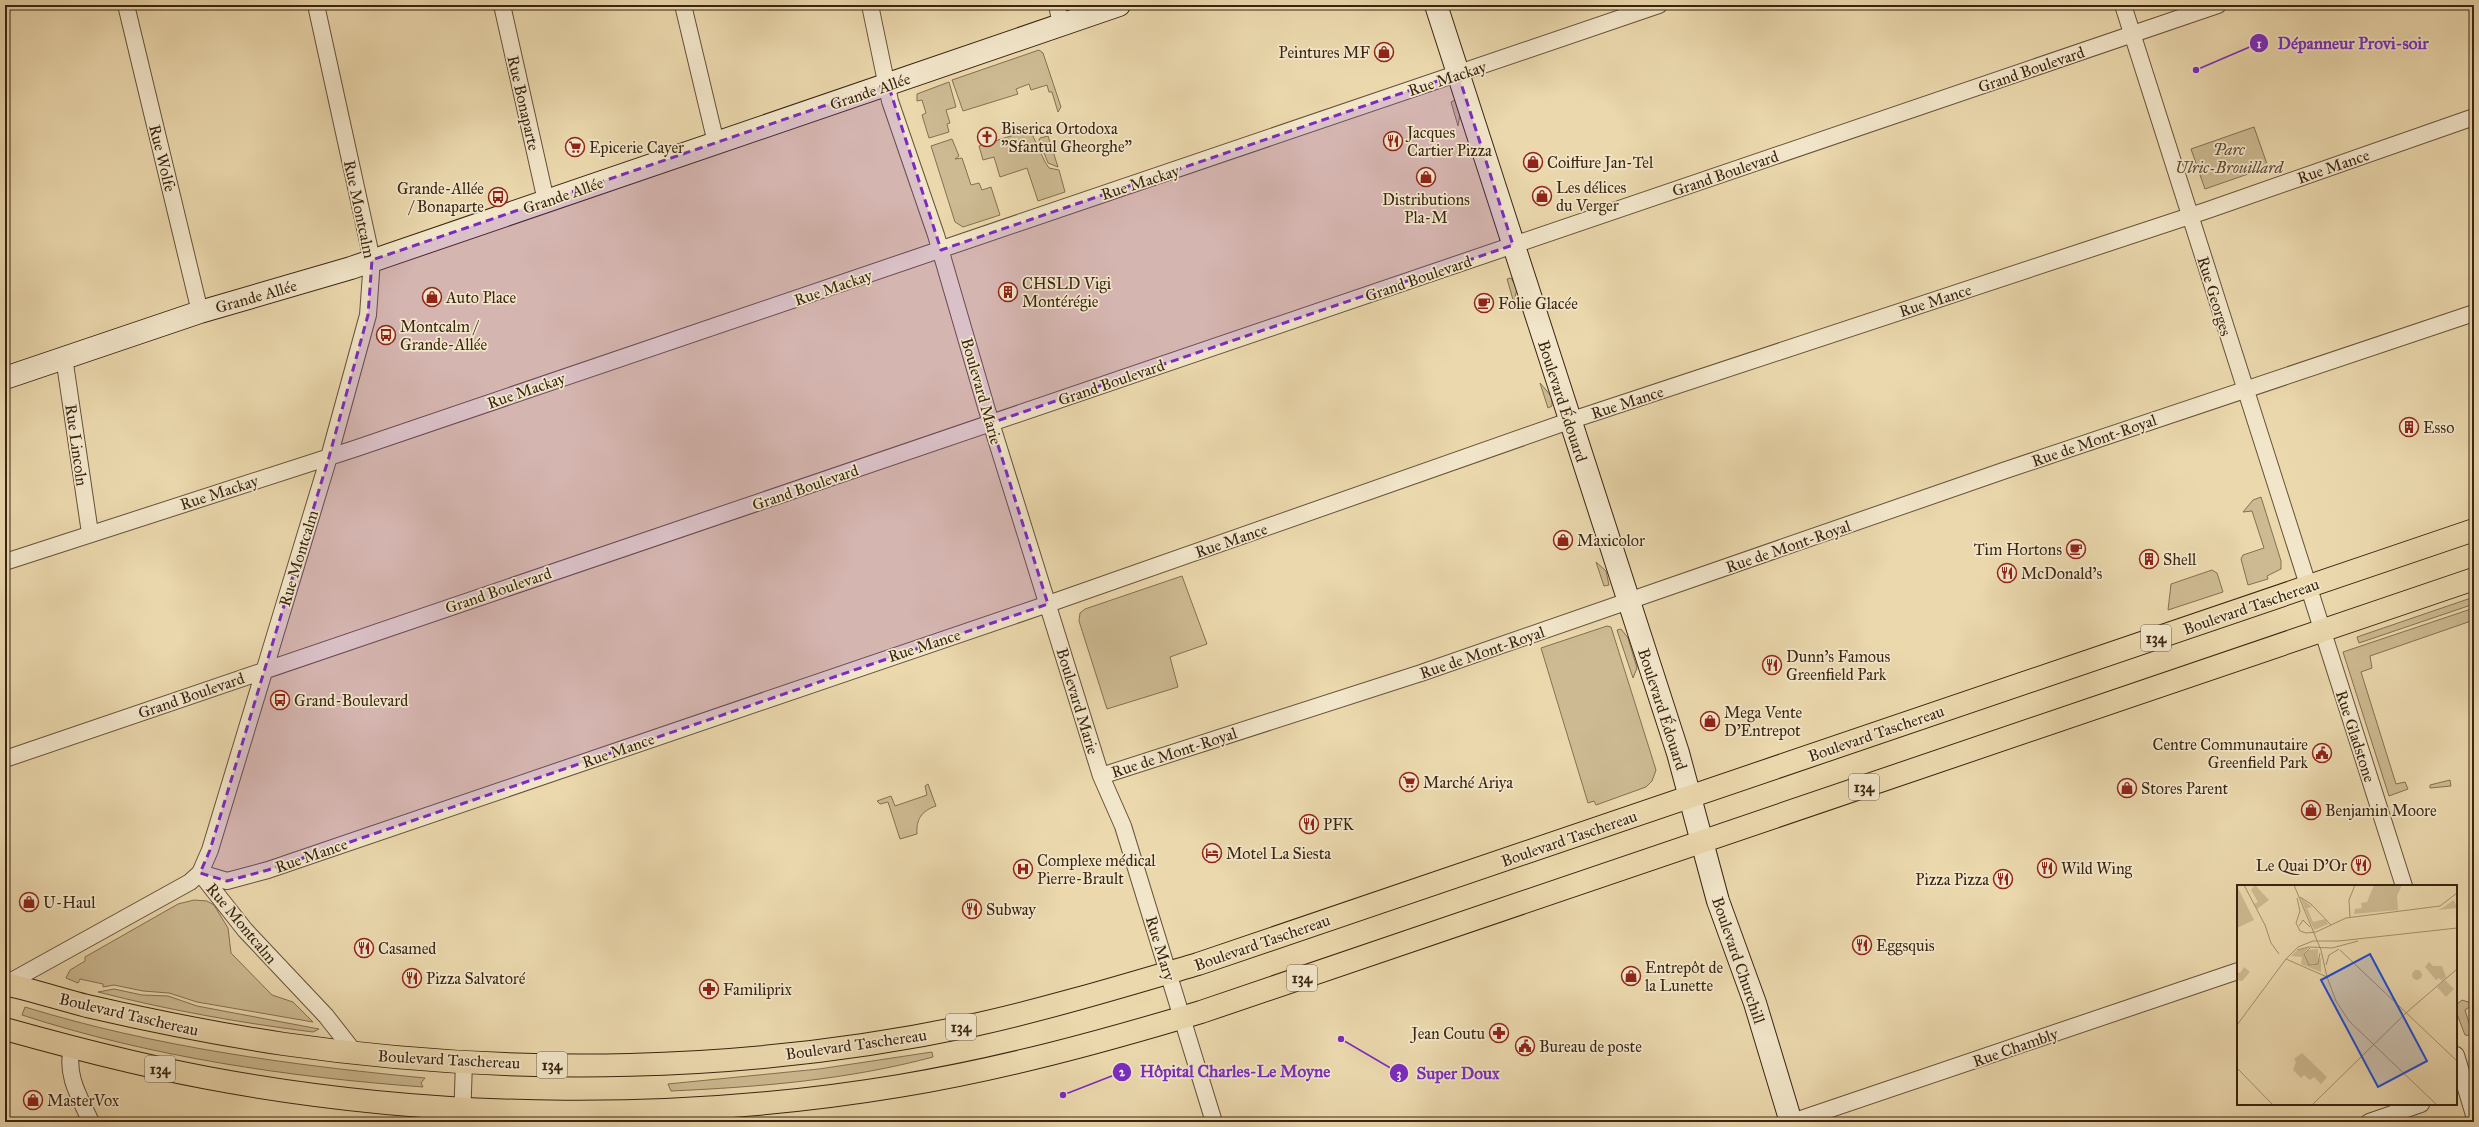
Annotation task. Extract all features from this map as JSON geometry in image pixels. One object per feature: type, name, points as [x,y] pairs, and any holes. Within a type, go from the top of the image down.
[{"type":"main road","name":"Grande Allée","points":[[5,378],[200,312],[351,268],[888,84],[1059,15],[1120,5]]},
{"type":"main road","name":"Boulevard Édouard","points":[[1436,5],[1690,797]]},
{"type":"main road","name":"Boulevard Taschereau","points":[[5,984],[177,1026],[355,1053],[464,1062],[540,1065],[651,1064],[819,1050],[886,1041],[986,1022],[1081,1000],[1169,974],[2474,530]]},
{"type":"main road","name":"134","points":[[5,1029],[72,1048],[150,1066],[278,1090],[403,1104],[462,1115],[623,1111],[829,1096],[897,1087],[1007,1065],[1097,1043],[1182,1018],[2474,579]]},
{"type":"main road","name":"Boulevard Churchill","points":[[1690,797],[1718,901],[1755,1002],[1792,1122]]},
{"type":"street","name":"Rue Wolfe","points":[[126,5],[200,312]]},
{"type":"street","name":"Rue Montcalm","points":[[316,5],[372,260],[368,315],[329,457],[210,850],[200,873],[242,927],[326,1016],[355,1053]]},
{"type":"street","name":"Rue Bonaparte","points":[[502,5],[546,200]]},
{"type":"street","points":[[683,5],[716,143]]},
{"type":"street","name":"Boulevard Marie","points":[[870,5],[888,84],[890,101],[941,250],[991,424],[1101,776]]},
{"type":"street","name":"Rue Mackay","points":[[5,562],[90,533],[329,457],[1659,5]]},
{"type":"street","name":"Rue Georges","points":[[2124,5],[2243,389],[2308,586]]},
{"type":"street","name":"Grand Boulevard","points":[[5,759],[2218,5]]},
{"type":"street","name":"Rue Mance","points":[[200,873],[227,881],[268,870],[1048,604],[1569,421],[2189,216],[2474,117]]},
{"type":"street","name":"Rue de Mont-Royal","points":[[1101,776],[1421,673],[2243,389],[2474,313]]},
{"type":"street","name":"Rue Lincoln","points":[[64,358],[90,533]]},
{"type":"street","name":"Rue Gladstone","points":[[2308,586],[2404,885]]},
{"type":"street","name":"Rue Mary","points":[[1101,776],[1123,826],[1214,1122]]},
{"type":"street","points":[[5,984],[181,888],[200,873]]},
{"type":"street","name":"Rue Chambly","points":[[1792,1122],[2237,971]]},
{"type":"street","points":[[72,1048],[69,1065],[71,1076],[91,1122]]},
{"type":"street","points":[[462,1115],[464,1062]]},
{"type":"street","points":[[2457,1062],[2461,1091],[2474,1115]]},
{"type":"street","points":[[2369,1122],[2418,1105]]},
{"type":"highlighted area","points":[[1458,74],[1513,245],[991,423],[1048,604],[268,870],[227,881],[200,873],[210,850],[329,457],[368,315],[372,260],[888,84],[941,250]]},
{"type":"green space","points":[[1039,50],[1043,53],[1061,107],[1058,112],[1052,92],[1049,92],[1047,85],[1031,90],[1029,84],[1016,89],[1018,94],[963,111],[952,80]]},
{"type":"green space","points":[[949,82],[956,107],[946,110],[950,123],[947,124],[949,132],[929,138],[922,115],[926,113],[922,100],[917,101],[917,94]]},
{"type":"green space","points":[[1455,100],[1460,115],[1458,126],[1451,102]]},
{"type":"green space","name":"Parc Ulric-Brouillard","points":[[2254,127],[2268,167],[2205,189],[2191,149]]},
{"type":"green space","points":[[1030,130],[1049,168],[1059,170],[1065,192],[1038,201],[1027,168],[1000,177],[994,157],[983,160],[979,146]]},
{"type":"green space","points":[[1048,136],[1058,167],[1048,163],[1039,140],[1040,138]]},
{"type":"green space","points":[[952,139],[959,156],[955,159],[962,158],[971,185],[979,183],[982,190],[991,187],[1000,215],[963,227],[955,222],[931,146]]},
{"type":"green space","points":[[1511,278],[1517,288],[1514,303],[1507,279]]},
{"type":"green space","points":[[1540,383],[1552,397],[1552,406],[1548,408]]},
{"type":"green space","points":[[2261,497],[2281,561],[2281,569],[2267,576],[2268,579],[2248,585],[2241,559],[2243,555],[2264,548],[2252,511],[2243,512],[2253,500]]},
{"type":"green space","points":[[1596,562],[1606,571],[1609,585],[1604,586]]},
{"type":"green space","points":[[2212,570],[2217,573],[2223,592],[2168,610],[2171,584]]},
{"type":"green space","points":[[1182,576],[1207,644],[1170,657],[1178,687],[1107,709],[1079,621],[1080,613],[1085,609]]},
{"type":"green space","points":[[2474,597],[2474,604],[2359,643],[2357,637]]},
{"type":"green space","points":[[2474,608],[2474,620],[2370,656],[2372,668],[2361,672],[2396,784],[2405,782],[2408,789],[2389,796],[2343,652]]},
{"type":"green space","points":[[1607,626],[1611,627],[1656,770],[1652,781],[1646,787],[1596,805],[1594,801],[1588,803],[1541,648]]},
{"type":"green space","points":[[1621,629],[1628,638],[1637,668],[1633,678],[1617,630]]},
{"type":"green space","points":[[2450,780],[2451,786],[2430,788],[2430,785]]},
{"type":"green space","points":[[928,784],[936,806],[923,813],[920,817],[917,824],[917,834],[900,839],[888,802],[880,804],[877,801],[891,796],[895,806],[927,795],[925,786]]},
{"type":"green space","points":[[194,900],[207,901],[214,905],[228,928],[231,953],[272,995],[293,1002],[313,1022],[197,1002],[169,993],[143,991],[114,985],[103,987],[103,984],[80,979],[78,983],[66,978],[70,970],[85,961],[85,957],[178,904]]},
{"type":"green space","points":[[114,989],[142,995],[168,996],[197,1006],[319,1029],[313,1032],[232,1020],[151,1005],[98,992]]},
{"type":"green space","points":[[2462,1000],[2474,1004],[2465,1010],[2473,1036],[2465,1035],[2457,1014],[2457,1004]]},
{"type":"green space","points":[[25,1007],[123,1033],[223,1053],[324,1067],[425,1078],[421,1083],[423,1087],[372,1083],[271,1071],[220,1063],[120,1043],[71,1030],[22,1015]]},
{"type":"green space","points":[[932,1052],[933,1057],[901,1065],[836,1077],[770,1085],[671,1091],[668,1084],[819,1069]]},
{"type":"place","name":"Peintures MF","points":[[1384,52]]},
{"type":"place","name":"Dépanneur Provi-soir","points":[[2196,70]]},
{"type":"place","name":"Biserica Ortodoxa \"Sfantul Gheorghe\"","points":[[987,137]]},
{"type":"place","name":"Jacques Cartier Pizza","points":[[1393,141]]},
{"type":"place","name":"Epicerie Cayer","points":[[575,147]]},
{"type":"place","name":"Coiffure Jan-Tel","points":[[1533,162]]},
{"type":"place","name":"Distributions Pla-M","points":[[1426,177]]},
{"type":"place","name":"Les délices du Verger","points":[[1542,196]]},
{"type":"place","name":"Grande-Allée / Bonaparte","points":[[498,197]]},
{"type":"place","name":"CHSLD Vigi Montérégie","points":[[1008,292]]},
{"type":"place","name":"Auto Place","points":[[432,297]]},
{"type":"place","name":"Folie Glacée","points":[[1484,303]]},
{"type":"place","name":"Montcalm / Grande-Allée","points":[[386,335]]},
{"type":"place","name":"Esso","points":[[2409,427]]},
{"type":"place","name":"Maxicolor","points":[[1563,540]]},
{"type":"place","name":"Tim Hortons","points":[[2076,549]]},
{"type":"place","name":"Shell","points":[[2149,559]]},
{"type":"place","name":"McDonald's","points":[[2007,573]]},
{"type":"place","name":"Dunn's Famous Greenfield Park","points":[[1772,665]]},
{"type":"place","name":"Grand-Boulevard","points":[[280,700]]},
{"type":"place","name":"Mega Vente D'Entrepot","points":[[1710,721]]},
{"type":"place","name":"Centre Communautaire Greenfield Park","points":[[2322,753]]},
{"type":"place","name":"Marché Ariya","points":[[1409,782]]},
{"type":"place","name":"Stores Parent","points":[[2127,788]]},
{"type":"place","name":"Benjamin Moore","points":[[2311,810]]},
{"type":"place","name":"PFK","points":[[1309,824]]},
{"type":"place","name":"Motel La Siesta","points":[[1212,853]]},
{"type":"place","name":"Le Quai D'Or","points":[[2361,865]]},
{"type":"place","name":"Wild Wing","points":[[2047,868]]},
{"type":"place","name":"Complexe médical Pierre-Brault","points":[[1023,869]]},
{"type":"place","name":"Pizza Pizza","points":[[2003,879]]},
{"type":"place","name":"U-Haul","points":[[29,902]]},
{"type":"place","name":"Subway","points":[[972,909]]},
{"type":"place","name":"Eggsquis","points":[[1862,945]]},
{"type":"place","name":"Casamed","points":[[364,948]]},
{"type":"place","name":"Entrepôt de la Lunette","points":[[1631,976]]},
{"type":"place","name":"Pizza Salvatoré","points":[[412,978]]},
{"type":"place","name":"Familiprix","points":[[709,989]]},
{"type":"place","name":"Jean Coutu","points":[[1499,1033]]},
{"type":"place","name":"Super Doux","points":[[1341,1039]]},
{"type":"place","name":"Bureau de poste","points":[[1525,1046]]},
{"type":"place","name":"Hôpital Charles-Le Moyne","points":[[1063,1095]]},
{"type":"place","name":"MasterVox","points":[[33,1100]]}]
